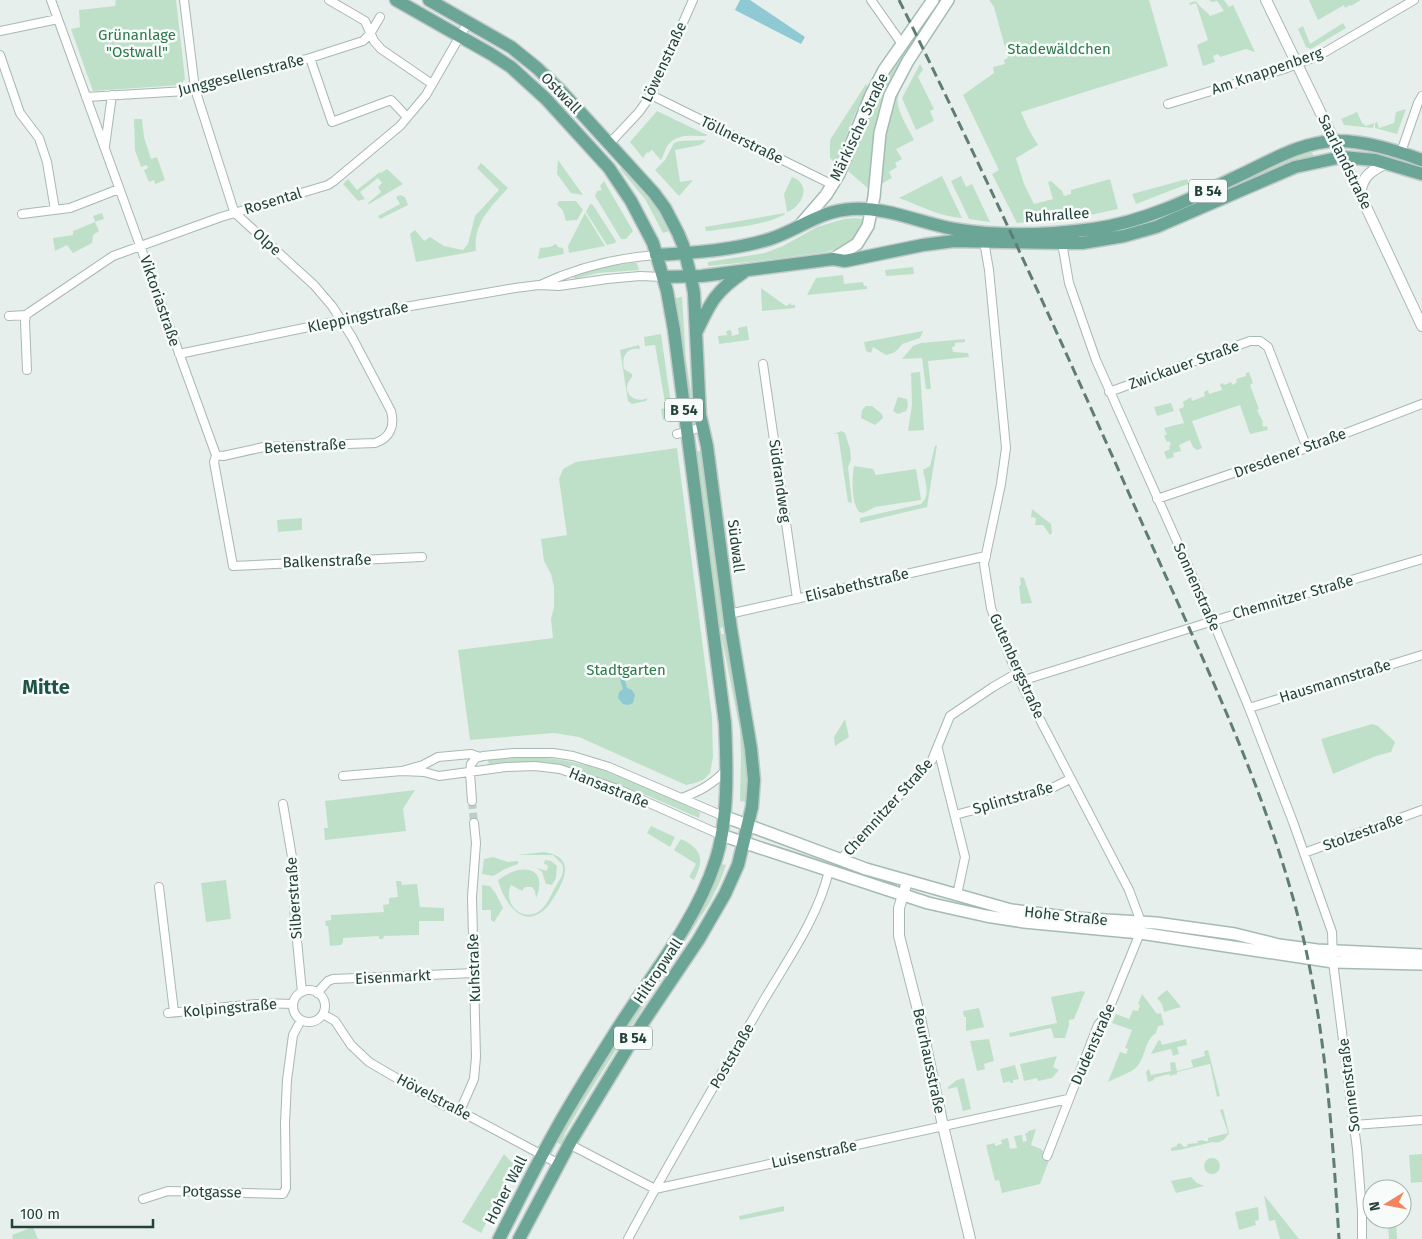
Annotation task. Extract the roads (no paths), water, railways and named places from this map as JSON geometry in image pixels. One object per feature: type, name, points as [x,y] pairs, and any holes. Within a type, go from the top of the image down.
[{"type":"main road","name":"Ostwall","points":[[396,0],[490,54],[529,83],[611,171],[631,201],[652,239],[656,255]]},
{"type":"main road","name":"Ostwall","points":[[429,0],[510,48],[537,68],[654,193],[665,208],[686,253]]},
{"type":"main road","name":"Märkische Straße","points":[[799,226],[832,185],[841,170],[871,95],[902,44],[933,0]]},
{"type":"main road","name":"Märkische Straße","points":[[833,260],[857,244],[866,230],[873,210],[880,134],[890,95],[908,61],[948,0]]},
{"type":"main road","name":"Ruhrallee","points":[[686,253],[764,241],[779,236],[819,216],[840,210],[890,212],[954,229],[984,232],[1050,233],[1096,228],[1158,212],[1212,189],[1288,152],[1311,145],[1335,141],[1359,142],[1401,152],[1422,160]]},
{"type":"main road","name":"Ruhrallee","points":[[692,277],[833,260],[845,261],[938,242],[1062,243],[1105,240],[1156,227],[1295,167],[1342,157],[1375,160],[1422,174]]},
{"type":"main road","name":"B 54","points":[[686,253],[656,255],[669,298],[682,433],[722,702],[726,770],[724,816],[721,835]]},
{"type":"main road","name":"Südwall","points":[[686,253],[692,277],[700,404],[752,762],[753,793],[744,843]]},
{"type":"main road","points":[[696,333],[718,292],[744,271]]},
{"type":"main road","name":"B 54","points":[[663,277],[692,277]]},
{"type":"main road","name":"Hohe Straße","points":[[724,816],[840,860],[907,882],[1011,910],[1140,928]]},
{"type":"main road","name":"Hohe Straße","points":[[721,835],[928,903],[986,916],[1024,922],[1235,934],[1279,945],[1332,954],[1422,964]]},
{"type":"main road","name":"Hiltropwall","points":[[542,1155],[562,1118],[697,907],[711,876],[721,835]]},
{"type":"main road","name":"Hiltropwall","points":[[558,1164],[638,1031],[706,928],[732,881],[744,843]]},
{"type":"main road","name":"Hohe Straße","points":[[1332,954],[1422,955]]},
{"type":"main road","name":"Hoher Wall","points":[[499,1239],[542,1155]]},
{"type":"main road","name":"B 54","points":[[519,1239],[558,1164]]},
{"type":"street","name":"Viktoriastraße","points":[[51,0],[216,454],[214,462],[233,566]]},
{"type":"street","name":"Olpe","points":[[184,0],[195,89],[235,213],[314,285],[341,320],[391,412],[393,421],[391,432]]},
{"type":"street","points":[[329,0],[365,21],[370,34],[381,49],[432,84]]},
{"type":"street","name":"Löwenstraße","points":[[609,144],[639,112],[651,95],[692,0]]},
{"type":"street","points":[[871,0],[902,44]]},
{"type":"street","name":"Saarlandstraße","points":[[1266,0],[1422,326]]},
{"type":"street","name":"Am Knappenberg","points":[[1168,104],[1297,64],[1320,55],[1414,0]]},
{"type":"street","points":[[370,34],[380,17]]},
{"type":"street","points":[[0,31],[58,19]]},
{"type":"street","name":"Rosental","points":[[26,316],[113,256],[235,213],[328,185],[400,126],[426,95],[468,22]]},
{"type":"street","name":"Junggesellenstraße","points":[[86,97],[186,91],[310,58],[363,41],[370,34]]},
{"type":"street","points":[[0,55],[20,113],[39,138],[47,162],[55,210]]},
{"type":"street","points":[[310,58],[332,122],[391,100],[407,117]]},
{"type":"street","name":"Viktoriastraße","points":[[105,148],[112,95]]},
{"type":"street","name":"Töllnerstraße","points":[[651,95],[832,185]]},
{"type":"street","points":[[1401,152],[1422,96]]},
{"type":"street","points":[[1360,194],[1366,175],[1386,163]]},
{"type":"street","points":[[22,214],[70,208],[119,189]]},
{"type":"street","name":"Gutenbergstraße","points":[[984,241],[987,250],[1006,448],[984,564],[991,608],[1017,673],[1070,779],[1129,890],[1140,928]]},
{"type":"street","name":"Sonnenstraße","points":[[1062,243],[1069,283],[1096,360],[1213,621],[1249,708],[1332,932],[1332,954],[1354,1125],[1362,1211],[1362,1239]]},
{"type":"street","name":"Kleppingstraße","points":[[539,285],[561,276],[608,262],[656,255]]},
{"type":"street","name":"Kleppingstraße","points":[[179,354],[457,297],[539,285],[559,286],[607,279],[663,277]]},
{"type":"street","points":[[9,316],[26,316],[27,370]]},
{"type":"street","name":"Zwickauer Straße","points":[[1110,392],[1250,341],[1260,341],[1268,347],[1307,448]]},
{"type":"street","name":"Südrandweg","points":[[763,364],[797,599]]},
{"type":"street","name":"Dresdener Straße","points":[[1157,499],[1307,448],[1422,404]]},
{"type":"street","points":[[682,433],[703,427]]},
{"type":"street","name":"Betenstraße","points":[[216,454],[223,456],[264,447],[375,443],[383,440],[391,432]]},
{"type":"street","name":"Elisabethstraße","points":[[729,614],[986,556]]},
{"type":"street","name":"Balkenstraße","points":[[233,566],[422,557]]},
{"type":"street","name":"Chemnitzer Straße","points":[[1021,681],[1213,621],[1422,559]]},
{"type":"street","name":"Hausmannstraße","points":[[1249,708],[1422,655]]},
{"type":"street","name":"Chemnitzer Straße","points":[[840,860],[932,760],[950,716],[1017,673]]},
{"type":"street","points":[[937,747],[965,858],[956,895]]},
{"type":"street","name":"Hansastraße","points":[[343,776],[423,766],[438,757],[471,754],[480,756],[532,752],[553,753],[573,756],[609,767],[724,816]]},
{"type":"street","points":[[472,801],[471,764],[480,756]]},
{"type":"street","name":"Hansastraße","points":[[402,770],[424,772],[439,776],[506,767],[535,766],[560,768],[620,790],[721,835]]},
{"type":"street","points":[[682,798],[714,783],[726,770]]},
{"type":"street","name":"Splintstraße","points":[[955,815],[1046,792],[1070,779]]},
{"type":"street","name":"Silberstraße","points":[[282,804],[292,857],[295,920],[302,992]]},
{"type":"street","name":"Stolzestraße","points":[[1304,853],[1422,810]]},
{"type":"street","name":"Kuhstraße","points":[[460,1111],[474,1079],[476,1057],[472,897],[476,843],[474,823]]},
{"type":"street","name":"Poststraße","points":[[628,1239],[655,1189],[807,930],[830,871]]},
{"type":"street","name":"Beurhausstraße","points":[[907,882],[900,908],[900,936],[970,1239]]},
{"type":"street","name":"Kolpingstraße","points":[[159,887],[171,1013],[257,1005],[293,1004]]},
{"type":"street","name":"Dudenstraße","points":[[1047,1156],[1098,1025],[1107,1014],[1140,928]]},
{"type":"street","name":"Eisenmarkt","points":[[317,993],[328,981],[333,979],[474,973]]},
{"type":"street","points":[[306,991],[317,993],[323,1000],[323,1014],[320,1018],[311,1022],[301,1020],[294,1012],[293,1004],[297,995],[306,991]]},
{"type":"street","name":"Hövelstraße","points":[[323,1014],[335,1021],[351,1044],[370,1062],[441,1104],[460,1111],[558,1164]]},
{"type":"street","name":"Potgasse","points":[[143,1199],[168,1191],[282,1194],[286,1188],[284,1124],[287,1080],[293,1035],[301,1020]]},
{"type":"street","name":"Luisenstraße","points":[[655,1189],[1068,1099]]},
{"type":"street","points":[[1354,1125],[1422,1120]]},
{"type":"street","points":[[569,1144],[655,1189]]},
{"type":"water","points":[[740,0],[750,0],[805,37],[801,44],[735,10]]},
{"type":"water","points":[[624,664],[627,668],[625,672],[627,679],[625,680],[627,688],[632,690],[635,695],[633,703],[628,705],[623,704],[618,698],[619,692],[623,689],[618,673],[620,672],[620,666]]},
{"type":"tunnel","points":[[472,801],[474,823]]},
{"type":"railway","points":[[899,0],[1026,264],[1208,671],[1266,812],[1296,909],[1314,991],[1326,1073],[1339,1239]]},
{"type":"district","name":"Mitte","points":[[46,687]]},
{"type":"park label","name":"Grünanlage \"Ostwall\"","points":[[137,44]]},
{"type":"park label","name":"Stadewäldchen","points":[[1059,49]]},
{"type":"park label","name":"Stadtgarten","points":[[626,670]]}]
